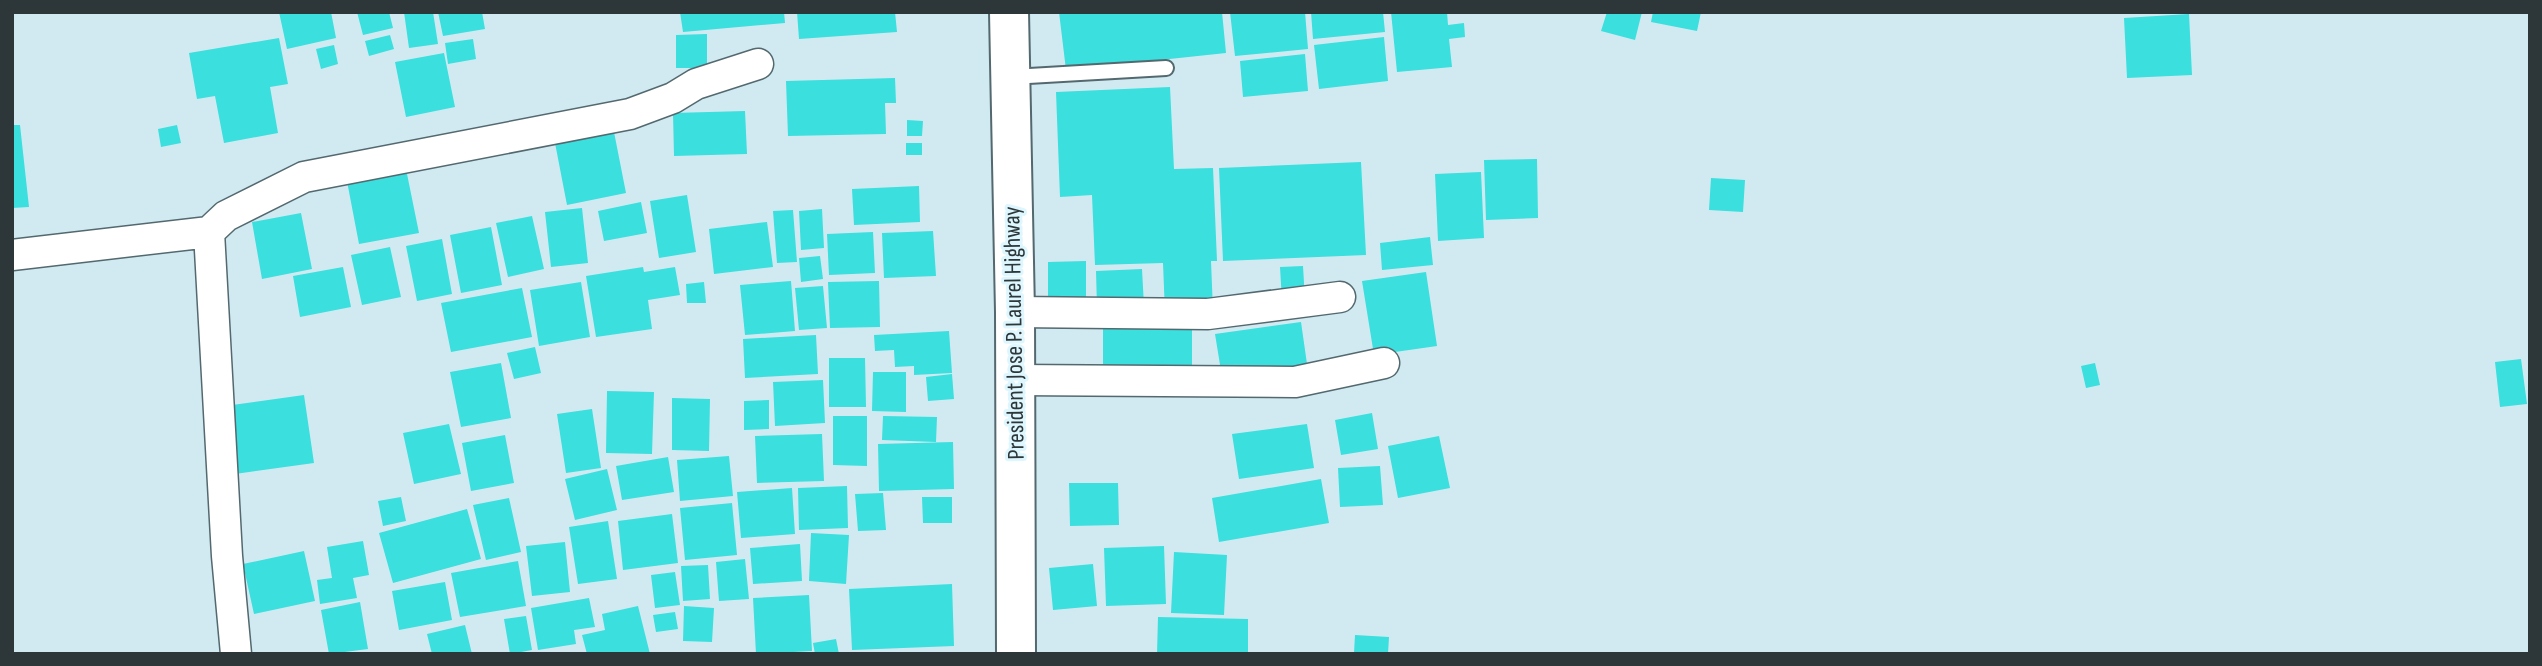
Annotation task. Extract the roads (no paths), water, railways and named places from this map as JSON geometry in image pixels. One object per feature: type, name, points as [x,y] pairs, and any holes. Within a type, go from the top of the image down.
[{"type":"highway","name":"President Jose P. Laurel Highway","points":[[1009,12],[1016,380],[1016,654]]},
{"type":"street","points":[[12,255],[209,232],[226,216],[304,177],[630,114],[673,98],[696,84],[758,64]]},
{"type":"street","points":[[209,232],[227,556],[236,654]]},
{"type":"street","points":[[1015,312],[1208,314],[1340,297]]},
{"type":"street","points":[[1016,380],[1295,382],[1384,363]]},
{"type":"lane","points":[[1011,77],[1167,68]]}]
